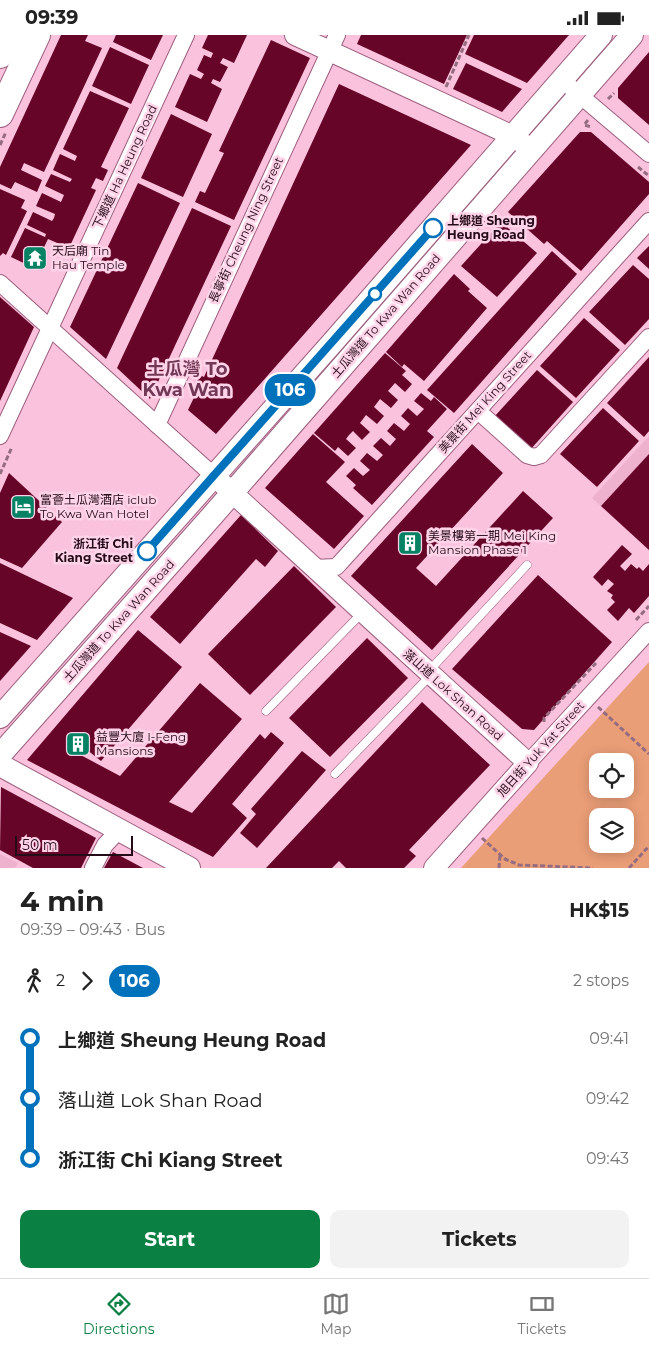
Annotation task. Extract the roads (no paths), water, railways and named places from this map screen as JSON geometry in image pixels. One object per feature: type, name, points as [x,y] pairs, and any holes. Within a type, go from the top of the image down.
[{"type":"highway","points":[[0,55],[10,35]]},
{"type":"highway","points":[[0,114],[37,35]]},
{"type":"main road","name":"土瓜灣道 To Kwa Wan Road","points":[[0,755],[232,493],[522,143],[562,79],[601,35]]},
{"type":"main road","name":"土瓜灣道 To Kwa Wan Road","points":[[0,717],[333,342],[522,143],[580,94],[632,35]]},
{"type":"main road","points":[[0,765],[188,868]]},
{"type":"street","points":[[0,126],[42,35]]},
{"type":"street","name":"下鄉道 Ha Heung Road","points":[[0,436],[186,35]]},
{"type":"street","points":[[295,35],[333,43],[522,143]]},
{"type":"street","name":"長寧街 Cheung Ning Street","points":[[157,425],[333,43]]},
{"type":"street","points":[[562,79],[649,153]]},
{"type":"street","name":"美景街 Mei King Street","points":[[314,568],[336,567],[340,563],[649,221]]},
{"type":"street","name":"落山道 Lok Shan Road","points":[[0,283],[528,763]]},
{"type":"street","points":[[478,411],[527,455],[534,457],[542,455],[649,337]]},
{"type":"street","name":"旭日街 Yuk Yat Street","points":[[434,868],[649,631]]},
{"type":"street","points":[[93,868],[106,845],[119,830]]},
{"type":"lane","points":[[335,774],[430,673],[527,565]]},
{"type":"lane","points":[[266,711],[362,613]]},
{"type":"place","name":"上鄉道 Sheung Heung Road","points":[[433,228]]},
{"type":"place","name":"天后廟 Tin Hau Temple","points":[[35,258]]},
{"type":"place","name":"富薈土瓜灣酒店 iclub To Kwa Wan Hotel","points":[[23,507]]},
{"type":"place","name":"美景樓第一期 Mei King Mansion Phase 1","points":[[410,543]]},
{"type":"place","name":"浙江街 Chi Kiang Street","points":[[147,551]]},
{"type":"place","name":"益豐大廈 I-Feng Mansions","points":[[78,744]]},
{"type":"district","name":"土瓜灣 To Kwa Wan","points":[[187,380]]}]
